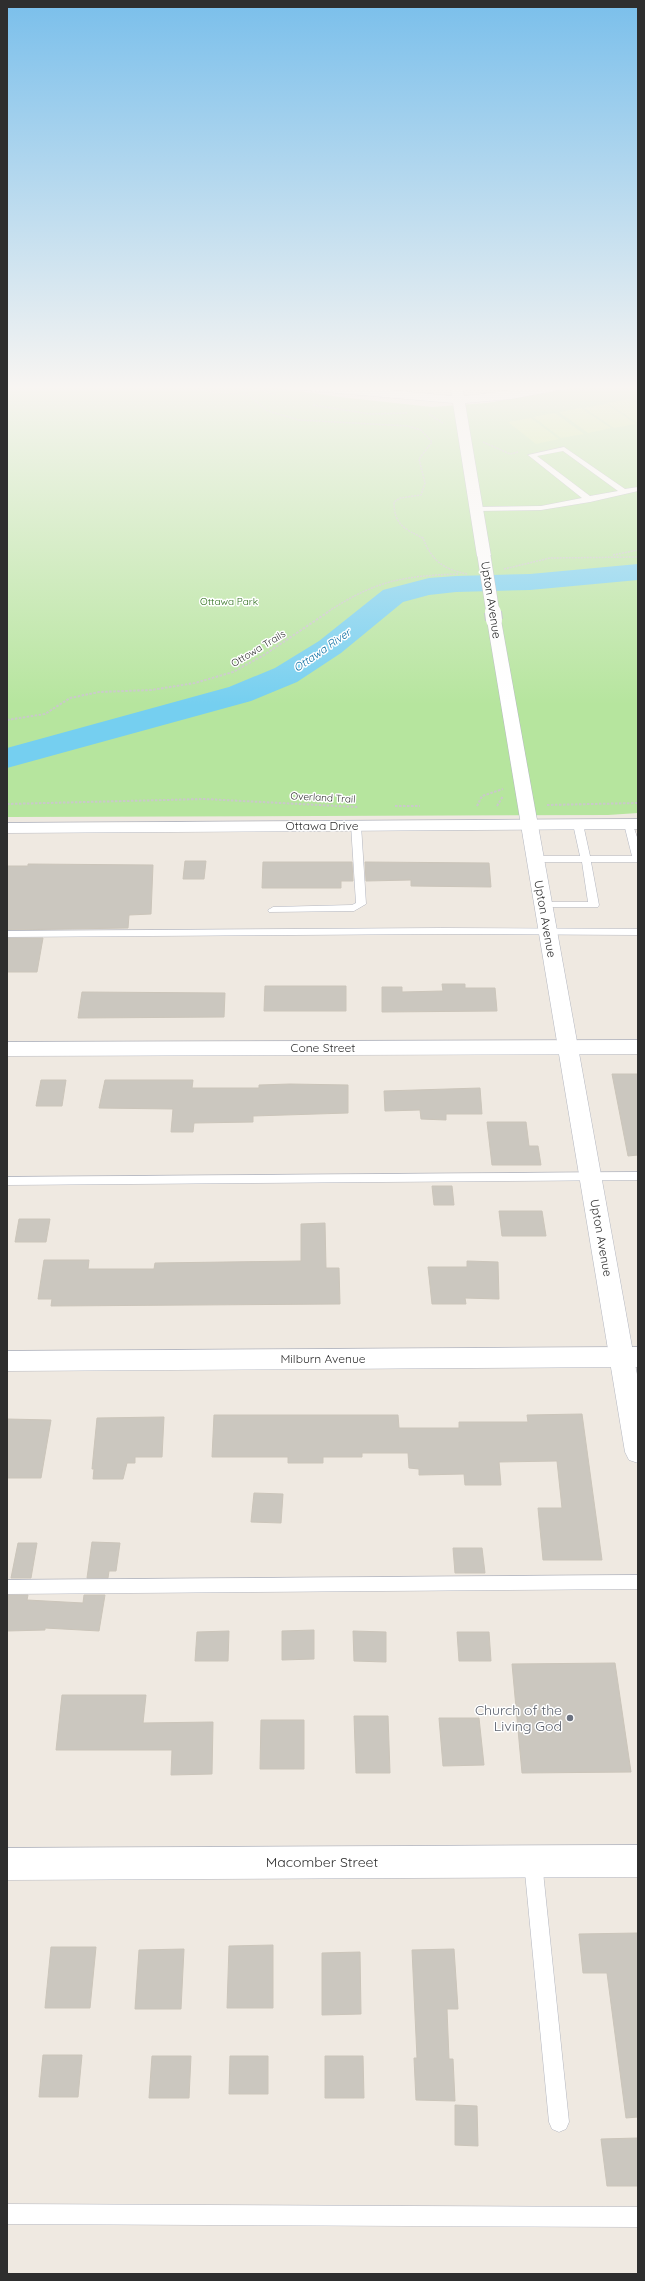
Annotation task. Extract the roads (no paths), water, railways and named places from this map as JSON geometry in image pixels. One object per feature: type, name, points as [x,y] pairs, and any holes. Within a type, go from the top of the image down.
[{"type":"street","name":"Upton Avenue","points":[[473,491],[534,859],[591,1176],[630,1357],[638,1452]]},
{"type":"street","name":"Ottawa Drive","points":[[7,828],[356,825],[527,815],[578,824],[634,824]]},
{"type":"street","name":"Cone Street","points":[[7,1049],[638,1047]]},
{"type":"street","name":"Milburn Avenue","points":[[7,1361],[630,1357]]},
{"type":"street","name":"Macomber Street","points":[[7,1864],[638,1861]]},
{"type":"lane","points":[[579,491],[590,500]]},
{"type":"lane","points":[[476,509],[541,508],[590,500],[624,492]]},
{"type":"lane","points":[[542,904],[594,905],[578,824]]},
{"type":"lane","points":[[534,859],[638,859],[634,824]]},
{"type":"lane","points":[[273,910],[354,908],[361,904],[356,825]]},
{"type":"lane","points":[[7,934],[547,931],[638,932]]},
{"type":"lane","points":[[7,1181],[638,1176]]},
{"type":"lane","points":[[7,1587],[638,1582]]},
{"type":"lane","points":[[533,1861],[559,2122]]},
{"type":"lane","points":[[7,2214],[638,2217]]},
{"type":"waterway","name":"Ottawa River","points":[[7,758],[240,694],[286,675],[330,647],[393,596],[429,587],[456,584],[530,582],[638,572]]},
{"type":"place","name":"Church of the Living God","points":[[570,1718]]},
{"type":"park label","name":"Ottawa Park","points":[[229,601]]}]
